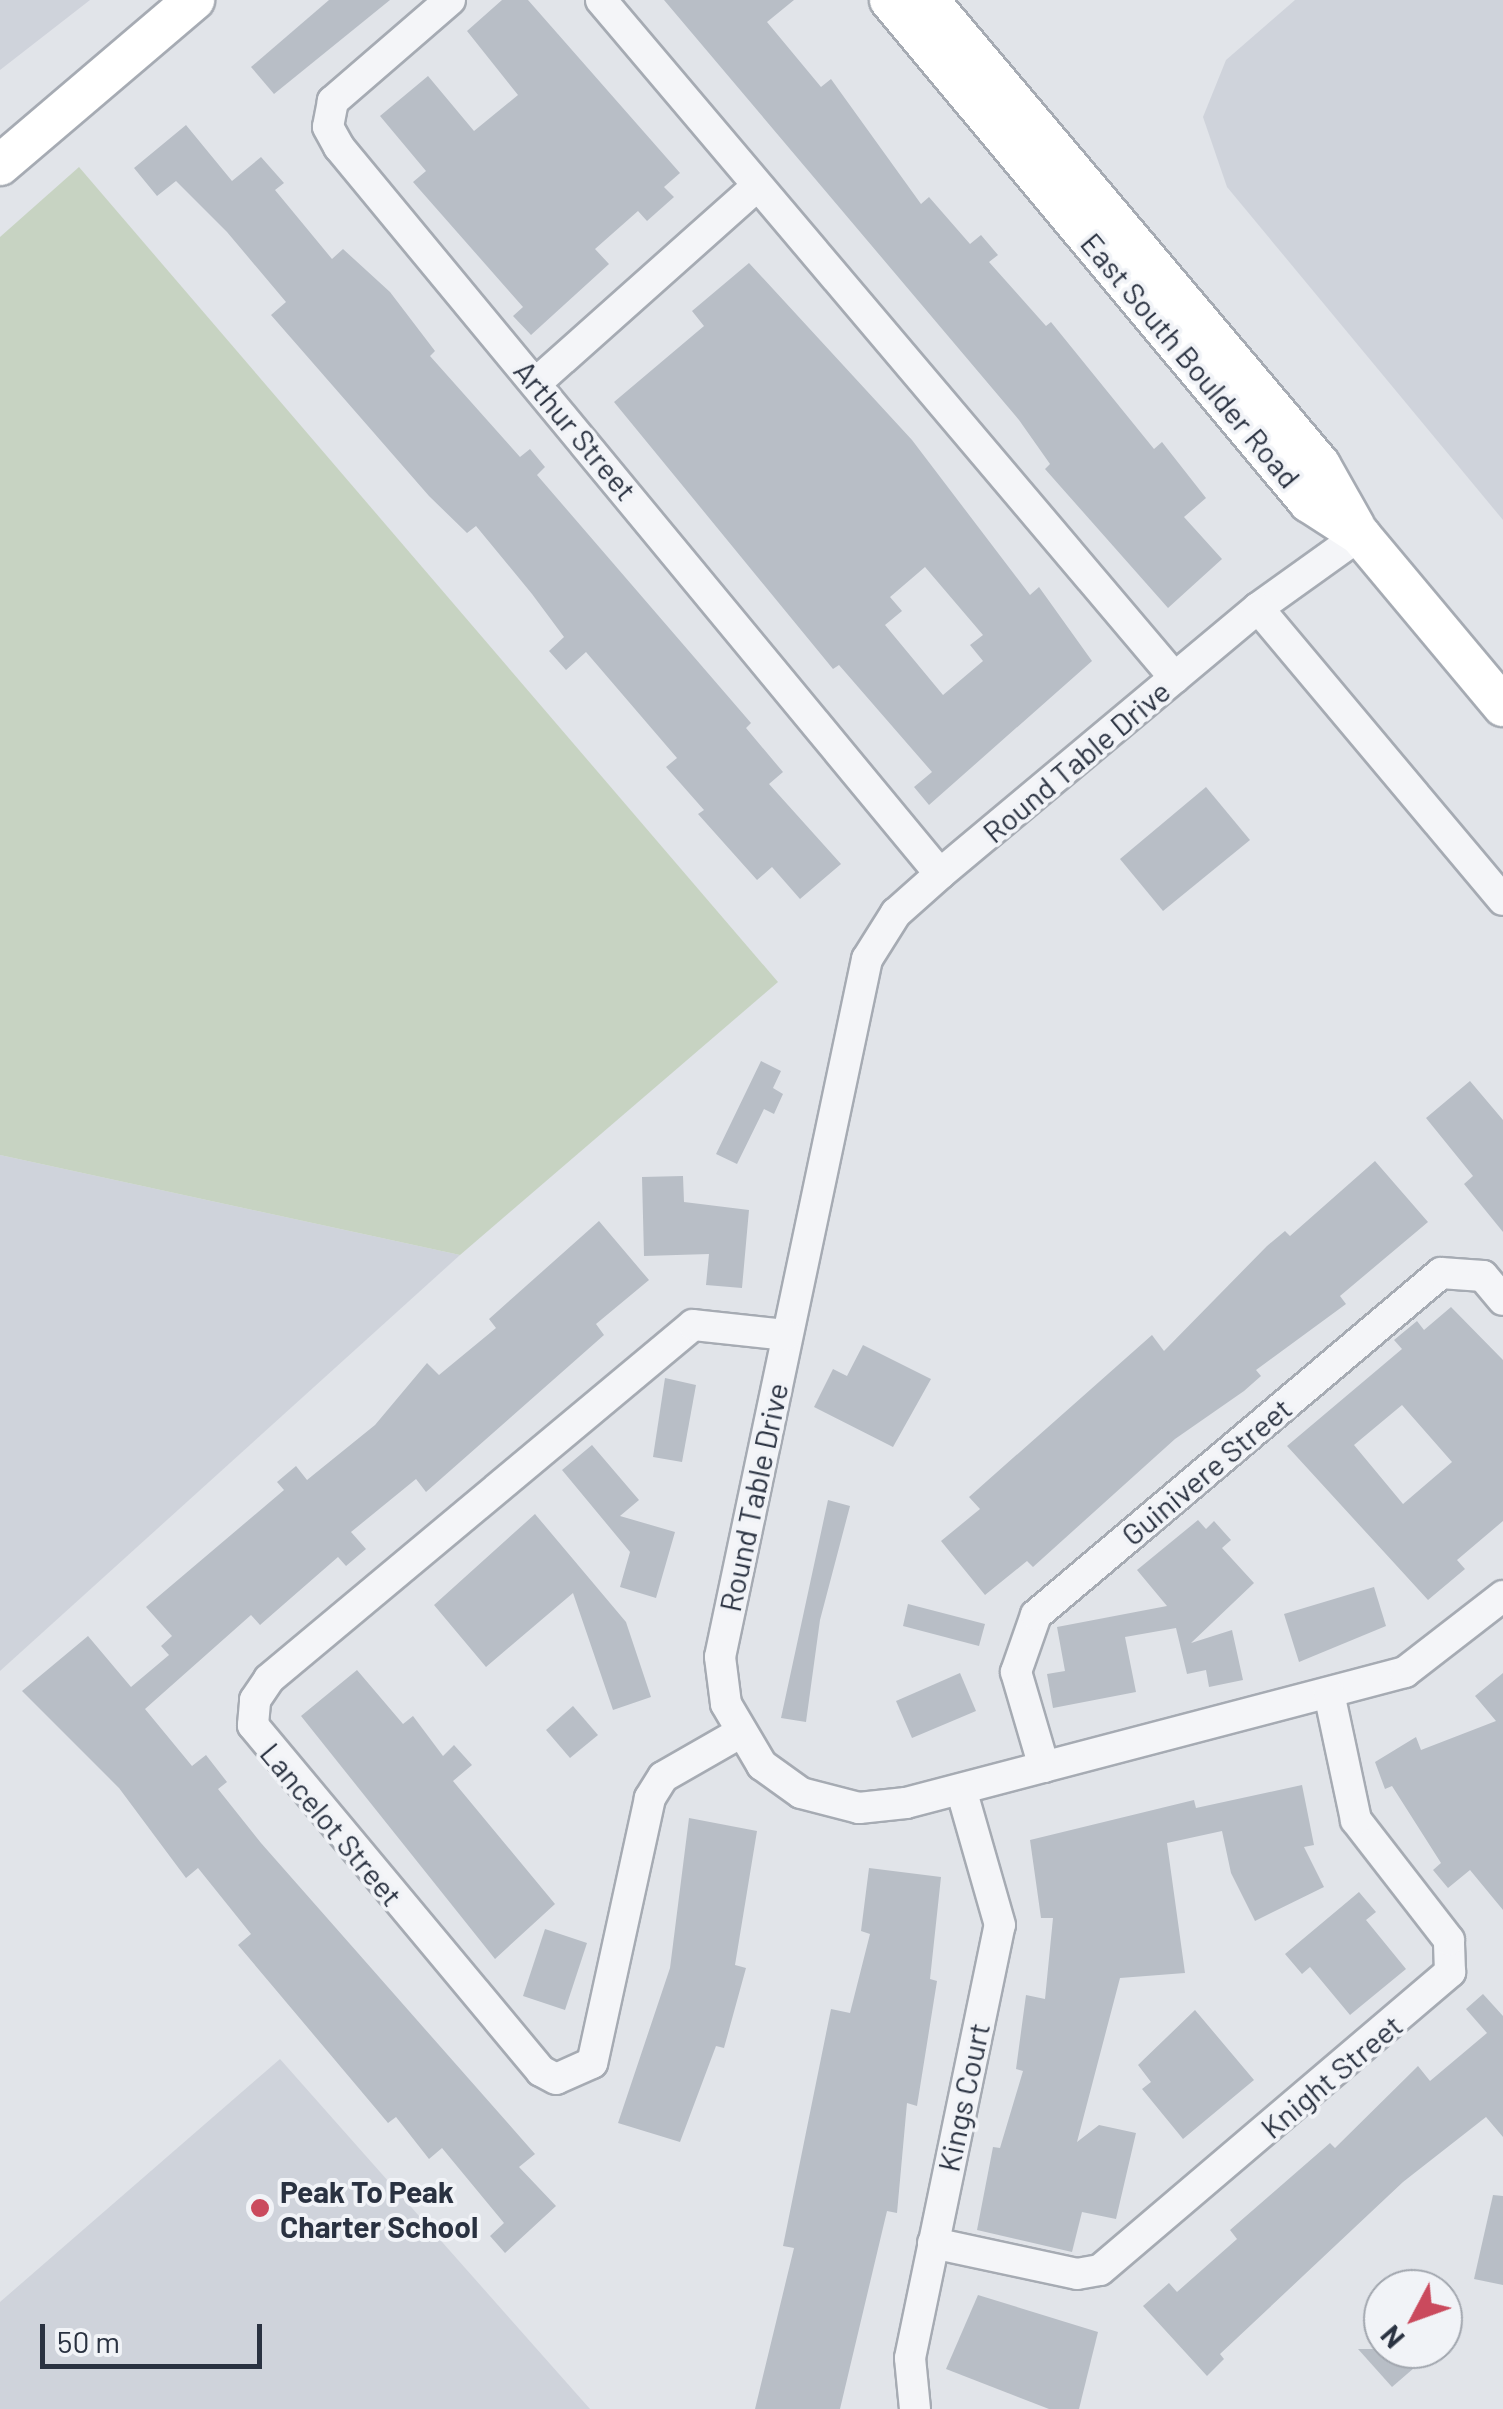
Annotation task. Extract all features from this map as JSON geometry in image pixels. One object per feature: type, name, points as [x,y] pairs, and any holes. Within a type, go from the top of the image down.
[{"type":"main road","points":[[0,165],[194,0]]},
{"type":"main road","name":"East South Boulder Road","points":[[890,0],[1309,502],[1360,535],[1503,706]]},
{"type":"main road","points":[[928,0],[1320,465],[1360,535]]},
{"type":"main road","points":[[951,0],[996,80]]},
{"type":"street","name":"Arthur Street","points":[[450,0],[333,101],[328,127],[940,874]]},
{"type":"street","points":[[601,0],[1176,678]]},
{"type":"street","points":[[536,383],[757,186]]},
{"type":"street","name":"Round Table Drive","points":[[1360,535],[1258,608],[940,874],[896,913],[867,958],[720,1656],[738,1734],[762,1766],[812,1798],[858,1808],[961,1789],[1405,1672],[1503,1596]]},
{"type":"street","points":[[1258,608],[1503,900]]},
{"type":"street","name":"Guinivere Street","points":[[1044,1767],[1016,1672],[1020,1642],[1036,1615],[1440,1273],[1483,1276],[1503,1300]]},
{"type":"street","name":"Lancelot Street","points":[[738,1734],[664,1778],[650,1798],[592,2063],[556,2078],[540,2071],[253,1725],[255,1700],[270,1679],[693,1325],[786,1335]]},
{"type":"street","name":"Knight Street","points":[[933,2243],[1077,2274],[1100,2270],[1450,1972],[1449,1940],[1356,1820],[1329,1693]]},
{"type":"street","name":"Kings Court","points":[[915,2409],[910,2358],[1000,1925],[961,1789]]},
{"type":"shaded area","points":[[0,0],[90,0],[0,70]]},
{"type":"shaded area","points":[[1295,0],[1503,0],[1503,520],[1227,187],[1203,117],[1226,60]]},
{"type":"shaded area","points":[[0,1155],[460,1255],[0,1671]]},
{"type":"shaded area","name":"Peak To Peak Charter School","points":[[280,2059],[590,2409],[0,2409],[0,2302]]},
{"type":"green space","points":[[79,167],[778,982],[460,1255],[0,1155],[0,237]]},
{"type":"building","points":[[329,0],[390,0],[274,94],[251,67]]},
{"type":"building","points":[[502,0],[528,0],[680,173],[664,187],[674,197],[647,221],[638,211],[595,249],[609,264],[531,335],[513,316],[523,307],[413,182],[426,171],[380,116],[428,76],[474,131],[518,95],[467,31]]},
{"type":"building","points":[[664,0],[794,0],[767,22],[821,87],[831,79],[921,204],[929,197],[970,244],[981,235],[998,255],[989,262],[1046,326],[1051,322],[1154,449],[1162,442],[1206,498],[1184,517],[1222,559],[1168,608],[1045,469],[1050,464],[1019,420]]},
{"type":"building","points":[[186,125],[232,181],[261,157],[284,183],[275,190],[332,259],[343,249],[390,292],[435,351],[430,356],[520,457],[530,449],[545,467],[537,475],[751,723],[746,728],[783,772],[769,784],[841,864],[800,899],[772,867],[757,880],[698,814],[704,810],[666,767],[677,758],[586,652],[566,670],[549,651],[564,637],[532,594],[476,526],[467,533],[429,496],[271,315],[286,302],[227,232],[176,181],[157,196],[134,168]]},
{"type":"building","points":[[749,263],[912,440],[1030,595],[1039,587],[1092,661],[929,805],[914,787],[932,772],[839,665],[833,669],[614,402],[704,326],[692,311]],"holes":[[[925,567],[983,635],[970,645],[983,661],[943,695],[885,625],[902,611],[890,597]]]},
{"type":"building","points":[[1206,787],[1250,840],[1163,911],[1120,859]]},
{"type":"building","points":[[761,1061],[781,1071],[773,1088],[783,1094],[774,1114],[764,1109],[737,1164],[716,1154]]},
{"type":"building","points":[[1470,1081],[1503,1120],[1503,1232],[1464,1184],[1473,1176],[1426,1118]]},
{"type":"building","points":[[1375,1161],[1428,1222],[1340,1296],[1346,1304],[1256,1370],[1261,1376],[1244,1391],[1175,1439],[1033,1567],[1027,1561],[985,1595],[941,1541],[980,1509],[969,1497],[1152,1335],[1164,1351],[1267,1246],[1285,1231],[1290,1236]]},
{"type":"building","points":[[683,1176],[684,1202],[749,1210],[742,1288],[706,1285],[709,1254],[644,1256],[642,1177]]},
{"type":"building","points":[[599,1221],[649,1280],[596,1324],[604,1335],[426,1492],[416,1479],[351,1532],[366,1549],[346,1566],[338,1557],[260,1625],[251,1615],[145,1709],[192,1766],[206,1755],[227,1782],[218,1789],[261,1843],[535,2154],[519,2167],[556,2206],[505,2253],[490,2236],[504,2223],[442,2148],[429,2159],[396,2117],[388,2123],[238,1945],[251,1934],[198,1868],[186,1878],[119,1788],[22,1691],[88,1636],[131,1687],[169,1655],[161,1646],[172,1636],[146,1607],[284,1490],[277,1482],[296,1466],[307,1480],[375,1425],[427,1363],[439,1375],[496,1328],[489,1319]]},
{"type":"building","points":[[1451,1307],[1503,1360],[1503,1521],[1457,1560],[1465,1569],[1428,1600],[1287,1446],[1402,1349],[1394,1340],[1417,1321],[1424,1330]],"holes":[[[1402,1405],[1452,1462],[1403,1504],[1354,1445]]]},
{"type":"building","points":[[863,1345],[931,1379],[893,1447],[814,1407],[833,1369],[847,1376]]},
{"type":"building","points":[[665,1378],[696,1385],[682,1462],[653,1457]]},
{"type":"building","points":[[592,1445],[639,1500],[620,1516],[675,1532],[656,1598],[620,1587],[630,1552],[562,1470]]},
{"type":"building","points":[[828,1500],[850,1506],[820,1620],[806,1722],[781,1718]]},
{"type":"building","points":[[535,1514],[626,1622],[651,1697],[613,1710],[573,1593],[486,1667],[434,1605]]},
{"type":"building","points":[[1198,1520],[1206,1529],[1214,1521],[1231,1540],[1222,1548],[1254,1583],[1191,1643],[1232,1630],[1243,1680],[1209,1687],[1206,1670],[1187,1674],[1176,1628],[1125,1637],[1136,1692],[1053,1708],[1047,1674],[1065,1671],[1057,1627],[1167,1606],[1137,1570]]},
{"type":"building","points":[[1374,1587],[1386,1626],[1299,1662],[1284,1614]]},
{"type":"building","points":[[908,1604],[985,1624],[979,1646],[903,1626]]},
{"type":"building","points":[[357,1670],[403,1724],[413,1716],[443,1756],[454,1745],[472,1765],[453,1781],[555,1904],[495,1959],[301,1716]]},
{"type":"building","points":[[960,1673],[976,1711],[912,1738],[896,1701]]},
{"type":"building","points":[[1503,1673],[1503,1910],[1470,1870],[1448,1888],[1433,1870],[1441,1863],[1392,1786],[1385,1789],[1375,1762],[1416,1737],[1421,1750],[1496,1721],[1475,1696]]},
{"type":"building","points":[[573,1706],[598,1735],[570,1758],[546,1730]]},
{"type":"building","points":[[1302,1785],[1314,1845],[1304,1847],[1324,1887],[1255,1921],[1231,1873],[1222,1831],[1167,1843],[1185,1973],[1120,1978],[1077,2142],[1099,2125],[1136,2133],[1116,2219],[1082,2212],[1072,2252],[977,2230],[993,2147],[1000,2148],[1023,2071],[1016,2069],[1026,1995],[1045,1999],[1053,1918],[1041,1918],[1030,1840],[1194,1800],[1196,1808]]},
{"type":"building","points":[[689,1818],[757,1831],[735,1965],[746,1968],[724,2048],[716,2046],[680,2142],[618,2123],[670,1968]]},
{"type":"building","points":[[869,1868],[941,1877],[930,1979],[937,1981],[917,2106],[907,2103],[897,2213],[887,2211],[840,2409],[755,2409],[794,2248],[783,2246],[831,2009],[850,2013],[870,1934],[861,1931]]},
{"type":"building","points":[[1359,1892],[1376,1912],[1366,1920],[1406,1969],[1350,2015],[1310,1967],[1302,1974],[1285,1954]]},
{"type":"building","points":[[545,1929],[587,1943],[565,2010],[523,1996]]},
{"type":"building","points":[[1483,1994],[1503,2016],[1503,2137],[1486,2117],[1403,2182],[1220,2354],[1224,2359],[1207,2376],[1143,2306],[1169,2283],[1177,2292],[1237,2239],[1230,2230],[1330,2143],[1335,2148],[1418,2066],[1430,2081],[1487,2033],[1466,2009]]},
{"type":"building","points":[[1195,2010],[1254,2080],[1183,2139],[1142,2089],[1151,2082],[1138,2065]]},
{"type":"building","points":[[1493,2195],[1503,2196],[1503,2285],[1474,2279]]},
{"type":"building","points":[[978,2295],[1098,2332],[1079,2409],[1049,2409],[946,2369]]},
{"type":"building","points":[[1376,2369],[1413,2369],[1392,2387]]},
{"type":"place","name":"Peak To Peak Charter School","points":[[260,2208]]}]
